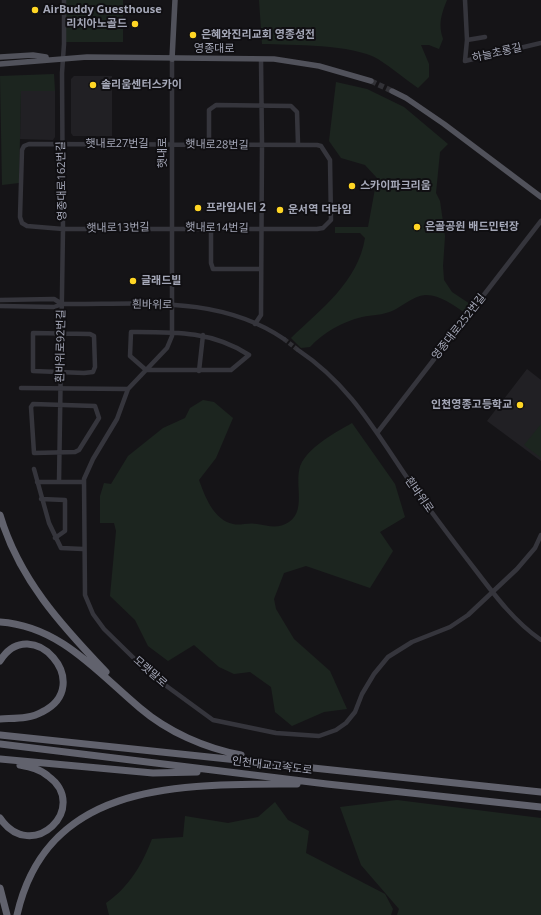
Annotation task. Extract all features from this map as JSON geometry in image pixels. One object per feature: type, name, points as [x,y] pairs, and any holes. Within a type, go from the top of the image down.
[{"type":"highway","points":[[0,516],[20,564],[49,609],[112,679],[164,724]]},
{"type":"highway","points":[[0,622],[32,628],[54,637],[78,654],[141,709],[182,735],[206,746],[282,764]]},
{"type":"highway","points":[[0,661],[4,655],[12,649],[34,645],[52,654],[58,662],[62,674],[63,686],[59,697],[52,705],[42,712],[26,717],[0,719]]},
{"type":"highway","name":"인천대교고속도로","points":[[0,735],[541,792]]},
{"type":"highway","name":"인천대교고속도로","points":[[0,744],[327,784],[541,807]]},
{"type":"highway","points":[[0,759],[152,773],[219,771]]},
{"type":"highway","points":[[0,759],[38,770],[49,776],[57,784],[63,806],[61,816],[55,825],[44,833],[33,836],[21,835],[9,829],[0,818]]},
{"type":"highway","points":[[17,915],[27,880],[36,863],[50,846],[78,821],[105,806],[131,797],[170,789],[239,785],[327,784]]},
{"type":"highway","points":[[0,888],[7,915]]},
{"type":"main road","name":"햇내로","points":[[172,59],[175,0]]},
{"type":"main road","name":"영종대로","points":[[0,58],[33,55],[54,58]]},
{"type":"main road","name":"영종대로","points":[[0,64],[54,58],[274,59],[319,66],[371,81]]},
{"type":"main road","points":[[392,91],[406,98],[444,124],[541,197]]},
{"type":"street","name":"영종대로162번길","points":[[62,304],[64,0]]},
{"type":"street","name":"하늘초롱길","points":[[465,0],[467,40],[465,61],[541,43]]},
{"type":"street","points":[[467,40],[485,36]]},
{"type":"street","name":"햇내로","points":[[172,59],[173,305]]},
{"type":"street","points":[[255,324],[261,315],[261,59]]},
{"type":"street","points":[[209,144],[209,110],[216,104],[262,104],[291,106],[297,112],[298,144]]},
{"type":"street","name":"햇내로27번길","points":[[63,229],[27,226],[22,223],[20,217],[24,146],[62,144],[172,144]]},
{"type":"street","name":"햇내로28번길","points":[[172,144],[298,144]]},
{"type":"street","name":"햇내로14번길","points":[[173,228],[323,228],[331,220],[330,160],[322,146],[298,144]]},
{"type":"street","name":"영종대로252번길","points":[[377,433],[541,221]]},
{"type":"street","name":"햇내로13번길","points":[[63,229],[173,228]]},
{"type":"street","points":[[211,229],[211,263],[213,268],[261,269]]},
{"type":"street","name":"흰바위로","points":[[0,300],[54,299],[62,304]]},
{"type":"street","name":"흰바위로","points":[[0,306],[54,307],[62,304],[173,305],[215,309],[240,316],[284,340]]},
{"type":"street","name":"흰바위로92번길","points":[[59,482],[62,304]]},
{"type":"street","name":"모랫말로","points":[[173,305],[172,332],[167,348],[128,389],[117,419],[93,459],[84,482],[83,549],[85,595],[87,604],[104,629],[150,674],[213,720],[276,732],[319,736],[336,730],[346,723],[355,712],[362,694],[374,674],[388,657],[412,642],[450,627],[468,615],[531,554],[541,535]]},
{"type":"street","points":[[131,332],[172,332],[203,335],[232,344],[250,355],[231,370],[199,371],[146,370],[130,356],[131,332]]},
{"type":"street","points":[[32,333],[62,333],[90,334],[94,336],[95,367],[93,372],[61,373],[33,371],[32,333]]},
{"type":"street","points":[[199,371],[203,335]]},
{"type":"street","name":"흰바위로","points":[[298,350],[320,365],[342,386],[360,408],[431,512],[493,592],[513,616],[541,640]]},
{"type":"street","points":[[21,388],[128,389]]},
{"type":"street","points":[[34,404],[61,405],[95,406],[99,418],[79,450],[59,453],[34,453],[31,408],[34,404]]},
{"type":"street","points":[[34,470],[41,499],[55,538],[62,549],[83,549]]},
{"type":"street","points":[[37,482],[84,482]]},
{"type":"street","points":[[41,499],[65,500],[65,531],[55,538]]},
{"type":"shaded area","points":[[65,0],[123,0],[123,42],[66,42]]},
{"type":"shaded area","points":[[259,0],[447,0],[441,20],[443,39],[439,49],[429,45],[421,45],[429,64],[429,77],[418,88],[378,59],[353,50],[322,46],[262,44]]},
{"type":"shaded area","points":[[54,74],[55,91],[21,91],[19,183],[2,185],[0,76]]},
{"type":"shaded area","points":[[74,76],[112,76],[112,136],[73,136],[71,133],[71,79]]},
{"type":"shaded area","points":[[336,82],[367,89],[404,107],[448,144],[440,152],[436,193],[440,201],[445,236],[443,266],[444,280],[452,292],[470,304],[464,312],[441,298],[430,295],[421,296],[412,299],[389,312],[362,317],[347,322],[327,332],[310,347],[301,348],[291,338],[337,294],[355,268],[361,254],[365,238],[360,233],[335,233],[335,227],[368,227],[377,178],[365,165],[341,158],[329,141]]},
{"type":"shaded area","points":[[21,91],[55,91],[55,137],[53,140],[20,139]]},
{"type":"shaded area","name":"인천영종고등학교","points":[[527,369],[541,380],[541,461],[487,421]]},
{"type":"shaded area","points":[[203,400],[214,402],[233,418],[216,458],[199,480],[211,507],[215,513],[226,522],[233,524],[281,526],[289,522],[298,510],[298,477],[302,462],[318,444],[352,423],[395,484],[405,517],[380,532],[393,551],[370,588],[306,566],[284,573],[274,599],[276,609],[294,639],[330,671],[347,709],[324,712],[292,726],[275,712],[271,687],[250,672],[234,674],[219,667],[194,645],[168,661],[148,646],[135,620],[110,596],[116,531],[114,523],[100,523],[100,496],[104,483],[111,484],[128,456],[163,428],[185,418],[190,408]]},
{"type":"shaded area","points":[[541,424],[541,458],[524,445]]},
{"type":"shaded area","points":[[397,800],[541,818],[541,915],[397,915],[399,909],[361,865],[340,807]]},
{"type":"shaded area","points":[[275,802],[288,820],[309,831],[306,853],[385,894],[393,909],[391,915],[109,915],[106,903],[128,883],[134,875],[144,858],[152,839],[183,837],[185,816],[228,823],[258,817]]},
{"type":"tunnel","points":[[371,81],[392,91]]},
{"type":"tunnel","points":[[284,339],[298,350]]},
{"type":"place","name":"AirBuddy Guesthouse","points":[[35,10]]},
{"type":"place","name":"리치아노골드","points":[[135,24]]},
{"type":"place","name":"은혜와진리교회 영종성전","points":[[193,35]]},
{"type":"place","name":"솔리움센터스카이","points":[[93,85]]},
{"type":"place","name":"스카이파크리움","points":[[352,186]]},
{"type":"place","name":"프라임시티 2","points":[[198,208]]},
{"type":"place","name":"운서역 더타임","points":[[280,210]]},
{"type":"place","name":"은골공원 배드민턴장","points":[[417,227]]},
{"type":"place","name":"글래드빌","points":[[133,281]]},
{"type":"place","name":"인천영종고등학교","points":[[520,405]]}]
